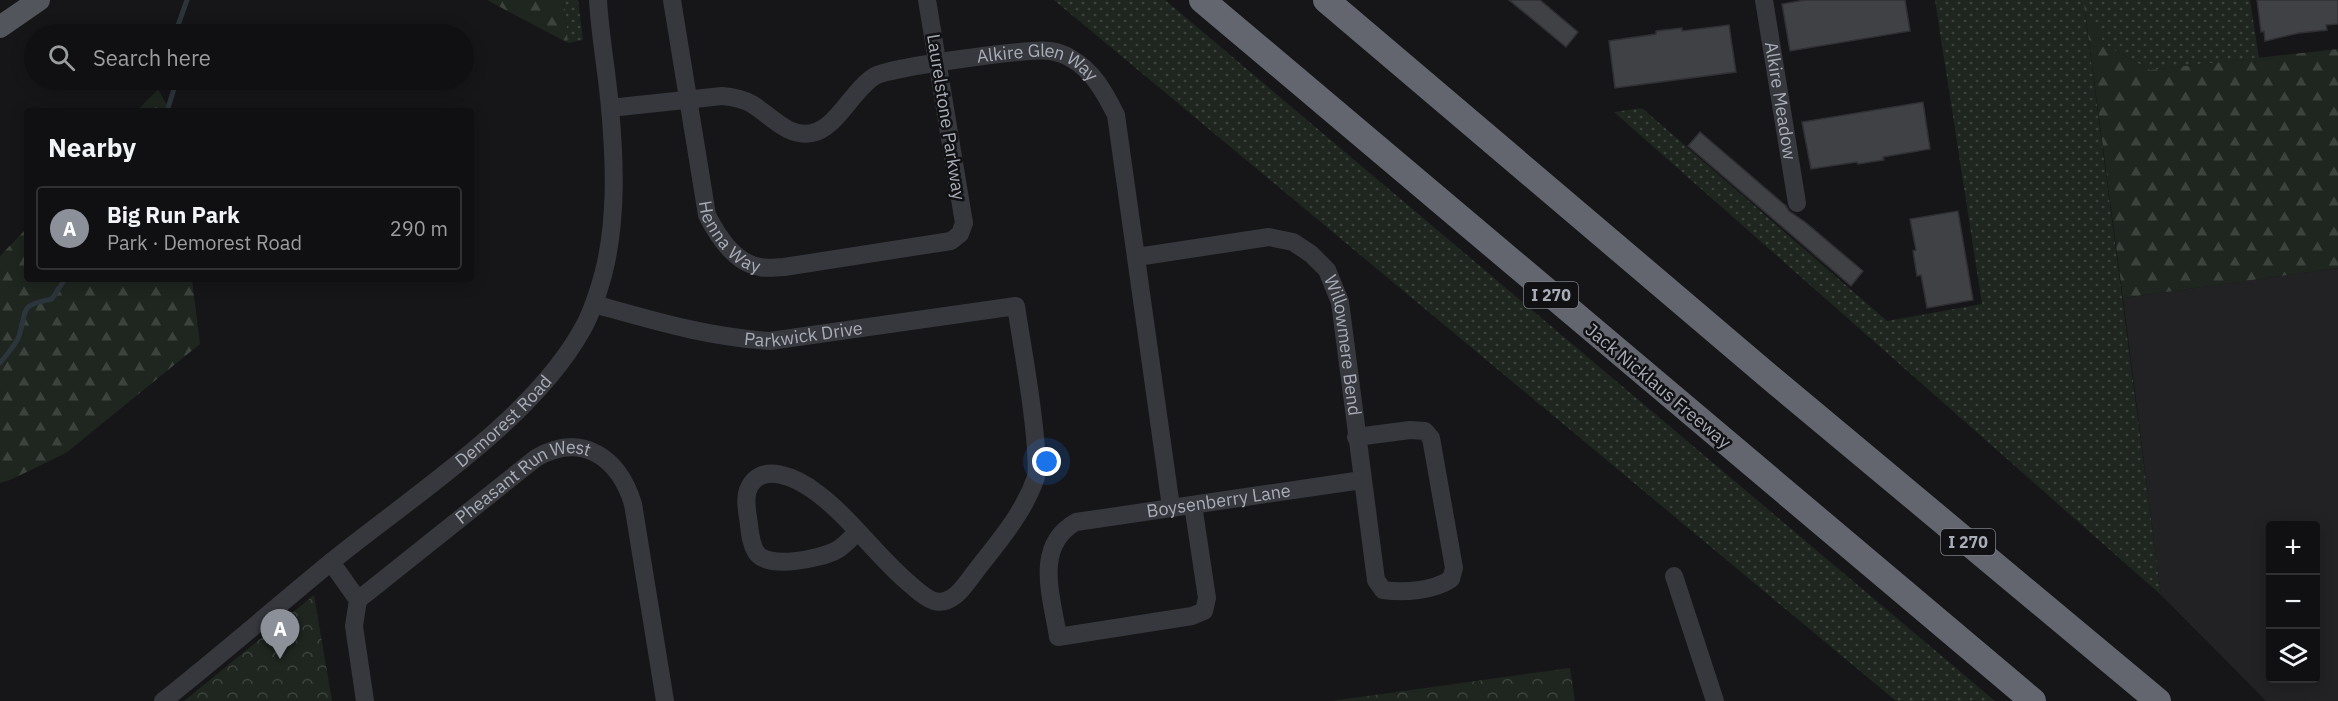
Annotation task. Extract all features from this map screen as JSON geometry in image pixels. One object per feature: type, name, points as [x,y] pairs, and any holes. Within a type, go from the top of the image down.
[{"type":"highway","name":"Jack Nicklaus Freeway","points":[[1202,0],[2033,701]]},
{"type":"highway","name":"I 270","points":[[1326,0],[1778,384],[2158,701]]},
{"type":"main road","points":[[0,27],[39,0]]},
{"type":"street","name":"Henna Way","points":[[672,0],[707,215],[726,246],[743,259],[759,267],[784,267],[951,241],[960,234]]},
{"type":"street","name":"Laurelstone Parkway","points":[[927,0],[964,223],[960,234]]},
{"type":"street","name":"Alkire Meadow","points":[[1764,0],[1797,203]]},
{"type":"street","name":"Demorest Road","points":[[164,701],[331,562],[490,435],[531,395],[567,354],[583,329],[604,273],[612,209],[610,108],[597,5]]},
{"type":"street","name":"Alkire Glen Way","points":[[610,108],[722,96],[740,99],[792,132],[805,134],[814,133],[831,121],[864,83],[878,75],[938,63],[1030,51],[1051,51],[1071,58],[1089,71],[1107,96],[1116,115],[1171,507]]},
{"type":"street","name":"Willowmere Bend","points":[[1137,256],[1269,237],[1293,242],[1311,254],[1328,270],[1340,302],[1356,437],[1376,580],[1383,590],[1397,592],[1441,586],[1451,579],[1454,568],[1431,438],[1425,431],[1410,430],[1356,437]]},
{"type":"street","name":"Parkwick Drive","points":[[594,304],[688,331],[733,339],[770,341],[1016,306],[1034,424],[1037,475],[1015,521],[959,592],[944,602],[928,598],[900,576],[857,532]]},
{"type":"street","name":"Pheasant Run West","points":[[358,600],[536,458],[566,447],[591,452],[603,458],[623,478],[633,504],[665,701]]},
{"type":"street","points":[[767,472],[781,474],[817,493],[857,532],[837,550],[812,558],[780,562],[767,561],[756,554],[751,542],[746,505],[747,491],[754,479],[767,472]]},
{"type":"street","name":"Boysenberry Lane","points":[[1193,505],[1207,598],[1204,611],[1192,616],[1058,637],[1048,564],[1052,546],[1064,528],[1076,522],[1362,480]]},
{"type":"street","points":[[331,562],[358,600],[354,626],[365,701]]},
{"type":"street","points":[[1674,576],[1714,701]]},
{"type":"shaded area","points":[[2338,268],[2338,701],[2266,701],[2161,595],[2123,298]]},
{"type":"green space","points":[[487,0],[564,0],[568,43]]},
{"type":"green space","points":[[564,0],[578,0],[583,40],[568,43]]},
{"type":"green space","points":[[1054,0],[1165,0],[1995,701],[1896,701]]},
{"type":"green space","points":[[1935,0],[2250,0],[2259,58],[2150,70],[2105,45],[2084,6],[2161,595],[1614,112],[1642,108],[1887,321],[1982,304]]},
{"type":"green space","points":[[2084,4],[2105,45],[2150,70],[2338,49],[2338,268],[2123,298]]},
{"type":"green space","points":[[159,90],[168,108],[140,108]]},
{"type":"green space","points":[[24,231],[24,282],[192,282],[200,344],[66,453],[0,483],[0,256]]},
{"type":"green space","points":[[314,595],[332,701],[184,701]]},
{"type":"green space","points":[[1570,668],[1575,701],[1331,701]]},
{"type":"building","points":[[1509,0],[1540,0],[1578,32],[1566,47]]},
{"type":"building","points":[[1805,0],[1905,0],[1910,31],[1790,51],[1782,4]]},
{"type":"building","points":[[2257,0],[2338,0],[2338,24],[2326,25],[2327,30],[2299,33],[2265,41],[2264,31],[2261,32]]},
{"type":"building","points":[[1729,25],[1736,72],[1615,88],[1609,41],[1656,34],[1656,31],[1682,28],[1682,31]]},
{"type":"building","points":[[1923,102],[1930,149],[1883,157],[1884,160],[1811,169],[1802,122]]},
{"type":"building","points":[[1700,132],[1789,211],[1863,271],[1851,286],[1688,146]]},
{"type":"building","points":[[1958,211],[1973,300],[1927,308],[1921,275],[1917,276],[1913,251],[1916,250],[1910,219]]},
{"type":"waterway","points":[[179,24],[187,0]]},
{"type":"waterway","points":[[168,108],[174,90]]},
{"type":"waterway","points":[[0,363],[18,339],[24,314],[29,306],[52,299],[63,282]]},
{"type":"place","name":"Big Run Park","points":[[280,659]]}]
